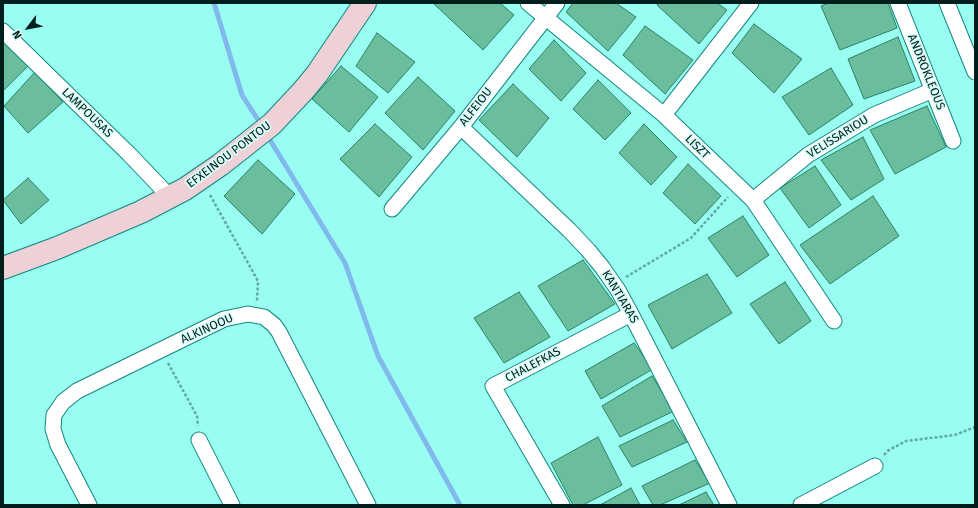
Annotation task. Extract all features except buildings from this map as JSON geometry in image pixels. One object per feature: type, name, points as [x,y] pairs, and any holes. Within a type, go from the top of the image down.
[{"type":"street","name":"EFXEINOU PONTOU","points":[[3,268],[106,228],[170,197],[202,178],[264,131],[299,95],[317,74],[365,3]]},
{"type":"street","name":"LISZT","points":[[528,3],[664,115],[753,200],[834,321]]},
{"type":"street","name":"ALFEIOU","points":[[392,209],[461,127],[558,3]]},
{"type":"street","points":[[664,115],[751,3]]},
{"type":"street","name":"ANDROKLEOUS","points":[[898,3],[953,141]]},
{"type":"street","points":[[947,3],[975,72]]},
{"type":"street","name":"LAMPOUSAS","points":[[3,31],[129,154],[170,197]]},
{"type":"street","name":"VELISSARIOU","points":[[753,200],[808,155],[874,115],[933,90]]},
{"type":"street","name":"KANTIARAS","points":[[461,127],[569,230],[588,250],[614,284],[631,314],[729,505]]},
{"type":"street","name":"CHALEFKAS","points":[[562,505],[492,386],[631,314]]},
{"type":"street","name":"ALKINOOU","points":[[89,505],[58,445],[53,430],[54,415],[63,402],[77,391],[224,319],[240,315],[257,315]]},
{"type":"street","points":[[257,315],[269,320],[279,332],[368,505]]},
{"type":"street","points":[[199,440],[232,505]]},
{"type":"street","points":[[801,505],[874,466]]},
{"type":"path","points":[[202,178],[258,281],[257,315]]},
{"type":"path","points":[[614,284],[691,238],[738,186]]},
{"type":"path","points":[[161,350],[198,416],[199,440]]},
{"type":"path","points":[[874,466],[889,450],[906,441],[955,435],[975,427]]},
{"type":"waterway","points":[[214,3],[242,95],[262,126]]},
{"type":"waterway","points":[[267,135],[345,263],[378,356],[460,505]]}]
